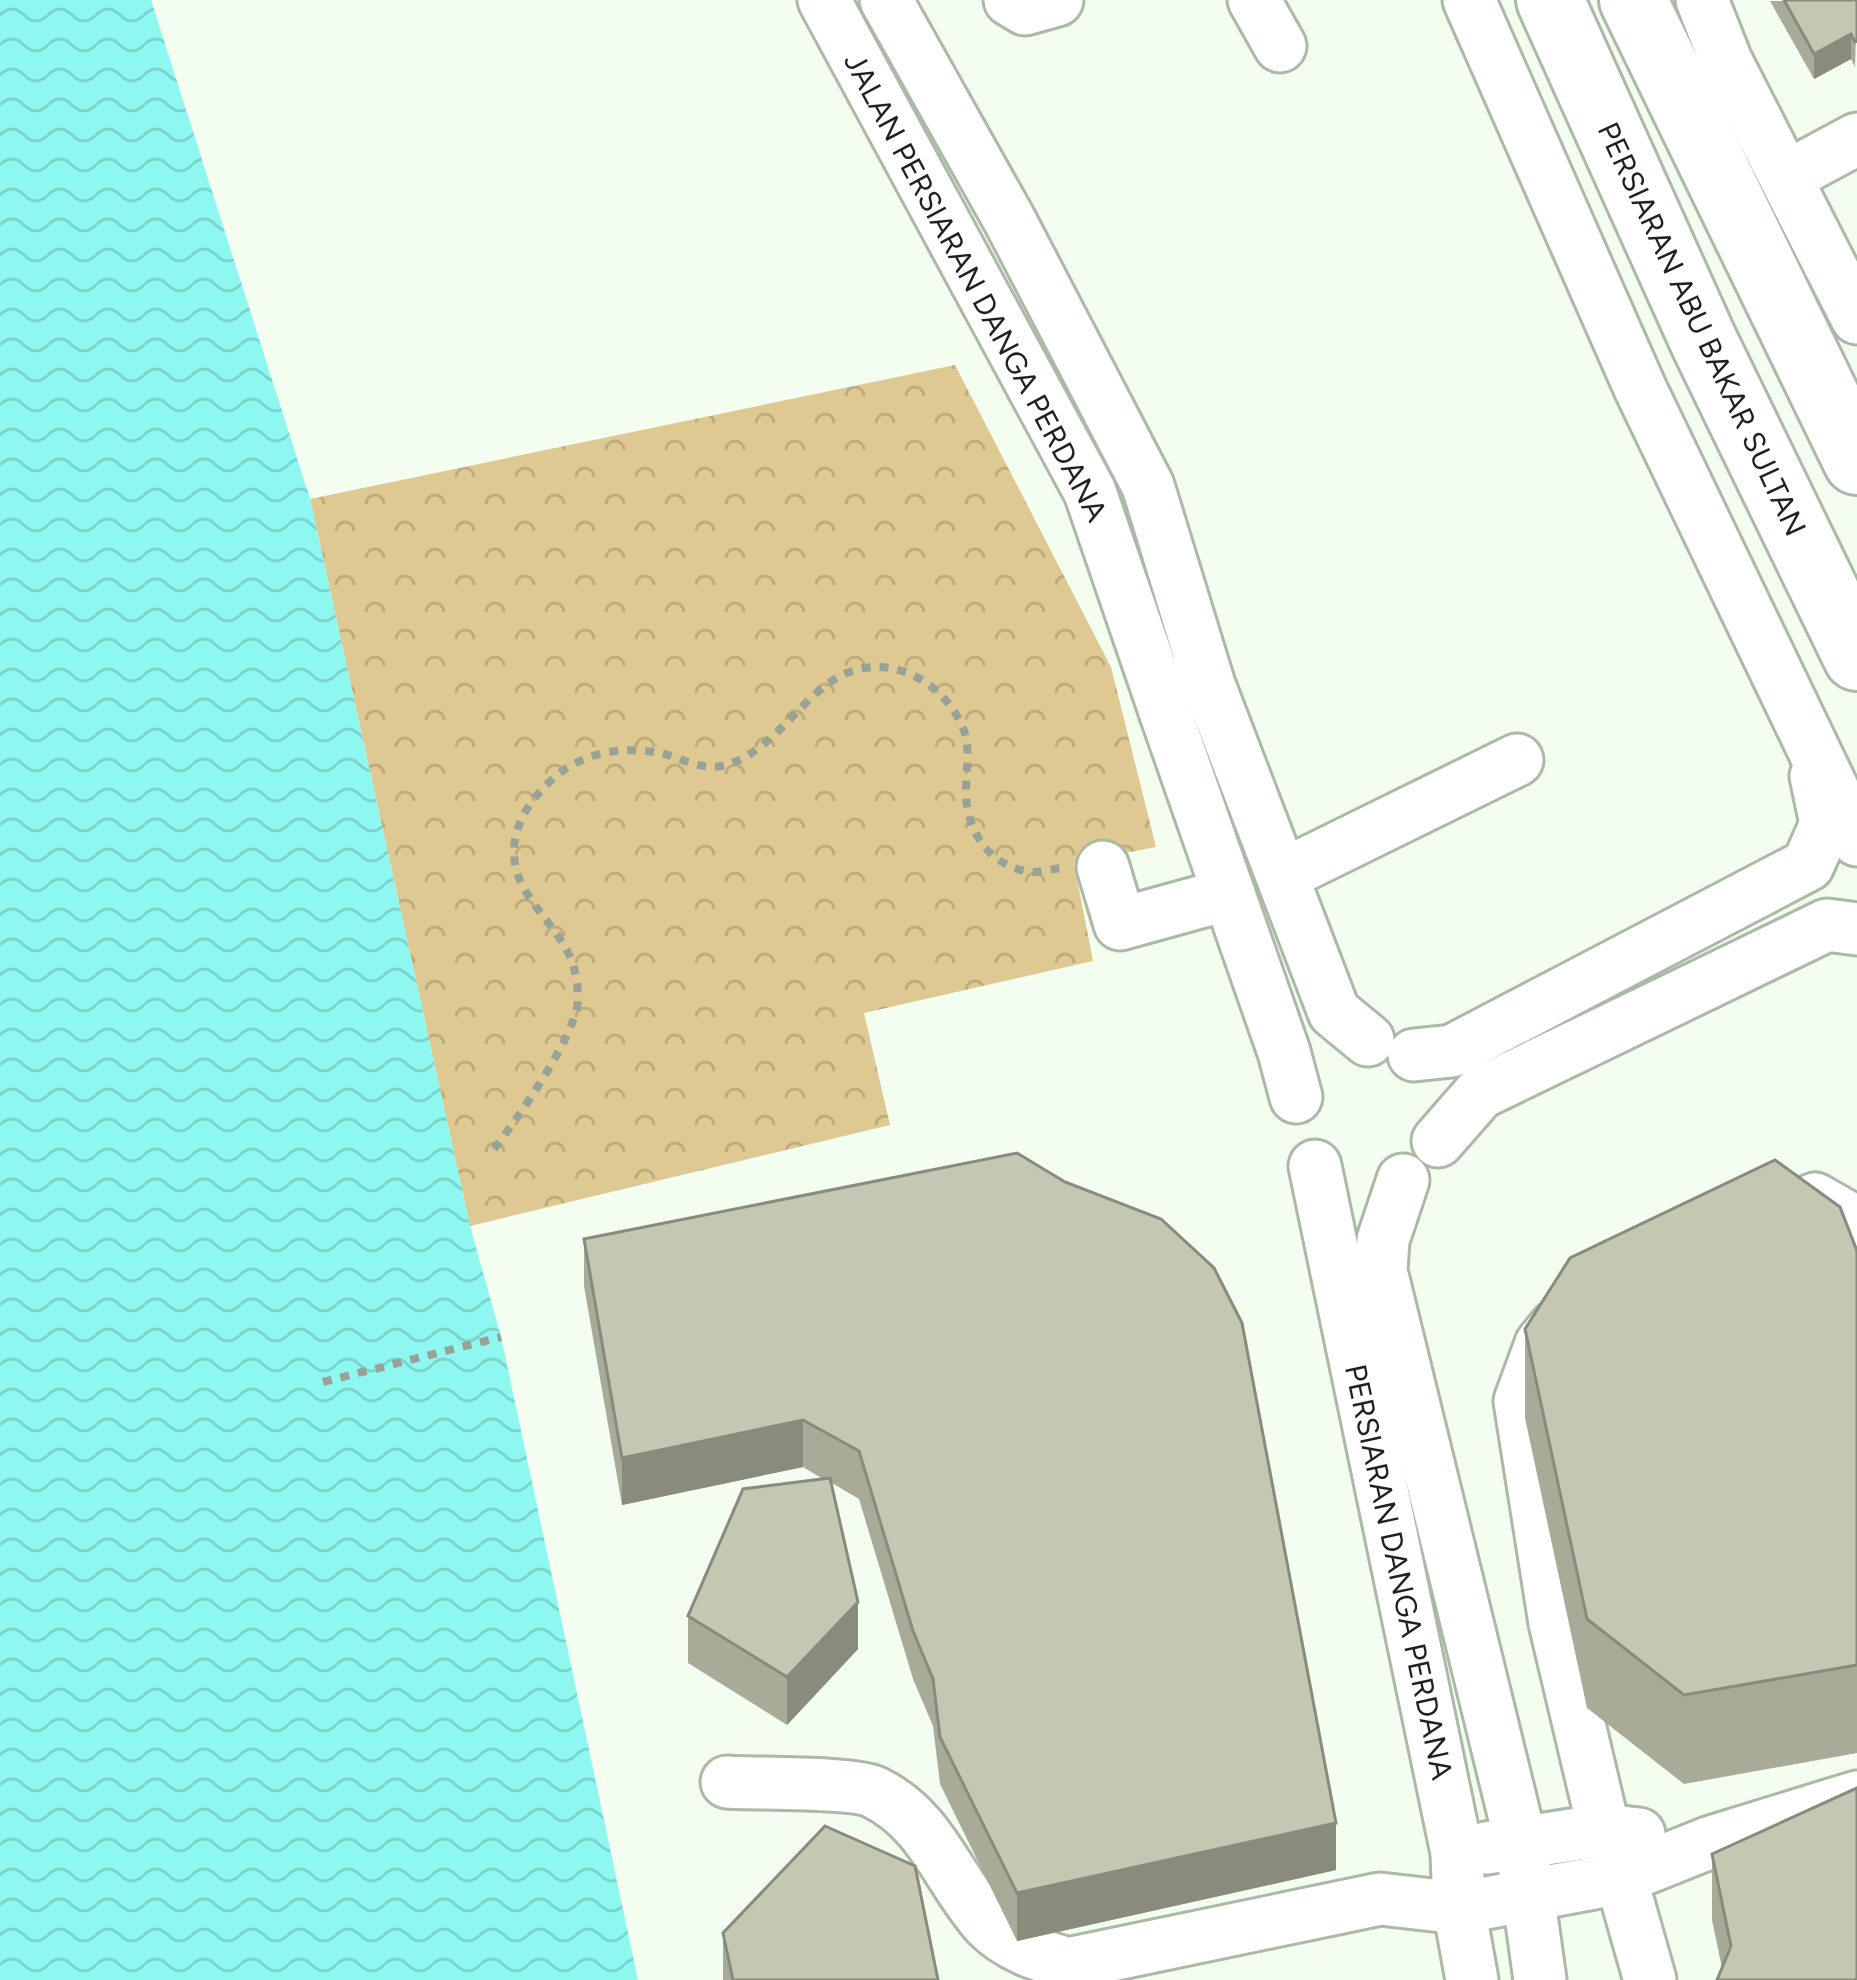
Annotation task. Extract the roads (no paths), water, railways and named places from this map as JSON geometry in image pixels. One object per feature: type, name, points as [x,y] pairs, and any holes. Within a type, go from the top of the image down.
[{"type":"highway","name":"PERSIARAN ABU BAKAR SULTAN","points":[[1550,0],[1704,342],[1857,657]]},
{"type":"highway","points":[[1633,0],[1857,461]]},
{"type":"street","name":"JALAN PERSIARAN DANGA PERDANA","points":[[824,0],[1090,492],[1296,1097]]},
{"type":"street","name":"JALAN PERSIARAN DANGA PERDANA","points":[[886,0],[1010,221],[1148,487],[1209,685],[1334,1012],[1391,1047]]},
{"type":"street","points":[[1010,0],[1025,9],[1057,0]]},
{"type":"street","points":[[1254,0],[1280,46]]},
{"type":"street","points":[[1469,0],[1640,388],[1857,840]]},
{"type":"street","points":[[1702,0],[1726,61],[1857,318]]},
{"type":"street","points":[[1788,176],[1857,139]]},
{"type":"street","points":[[1166,714],[1165,699],[1172,686],[1195,678],[1209,685]]},
{"type":"street","points":[[1808,730],[1826,824],[1808,865],[1452,1051],[1343,1044],[1322,1056],[1296,1097],[1294,1122],[1300,1146],[1334,1180],[1357,1187],[1381,1187],[1403,1180],[1424,1163],[1480,1093],[1827,925],[1857,929]]},
{"type":"street","points":[[1283,875],[1517,760]]},
{"type":"street","points":[[1103,867],[1120,924],[1229,894]]},
{"type":"street","points":[[1391,1047],[1430,1072],[1440,1092],[1443,1115],[1438,1141]]},
{"type":"street","name":"PERSIARAN DANGA PERDANA","points":[[1315,1166],[1457,1853],[1472,1980]]},
{"type":"street","name":"PERSIARAN DANGA PERDANA","points":[[1403,1180],[1383,1240],[1381,1271],[1521,1843],[1540,1980]]},
{"type":"street","points":[[1733,1235],[1814,1199],[1843,1215],[1857,1233]]},
{"type":"street","points":[[1591,1299],[1570,1308],[1541,1344],[1520,1401],[1555,1623],[1604,1830]]},
{"type":"street","points":[[727,1782],[868,1790],[904,1810],[940,1850],[988,1924],[1024,1951],[1068,1964],[1380,1899],[1460,1908],[1621,1878],[1711,1842],[1857,1797]]},
{"type":"street","points":[[1380,1899],[1457,1853],[1604,1830],[1711,1842]]},
{"type":"street","points":[[1621,1878],[1650,1980]]},
{"type":"water","points":[[0,0],[151,0],[310,499],[470,1226],[501,1337],[638,1980],[0,1980]]}]
